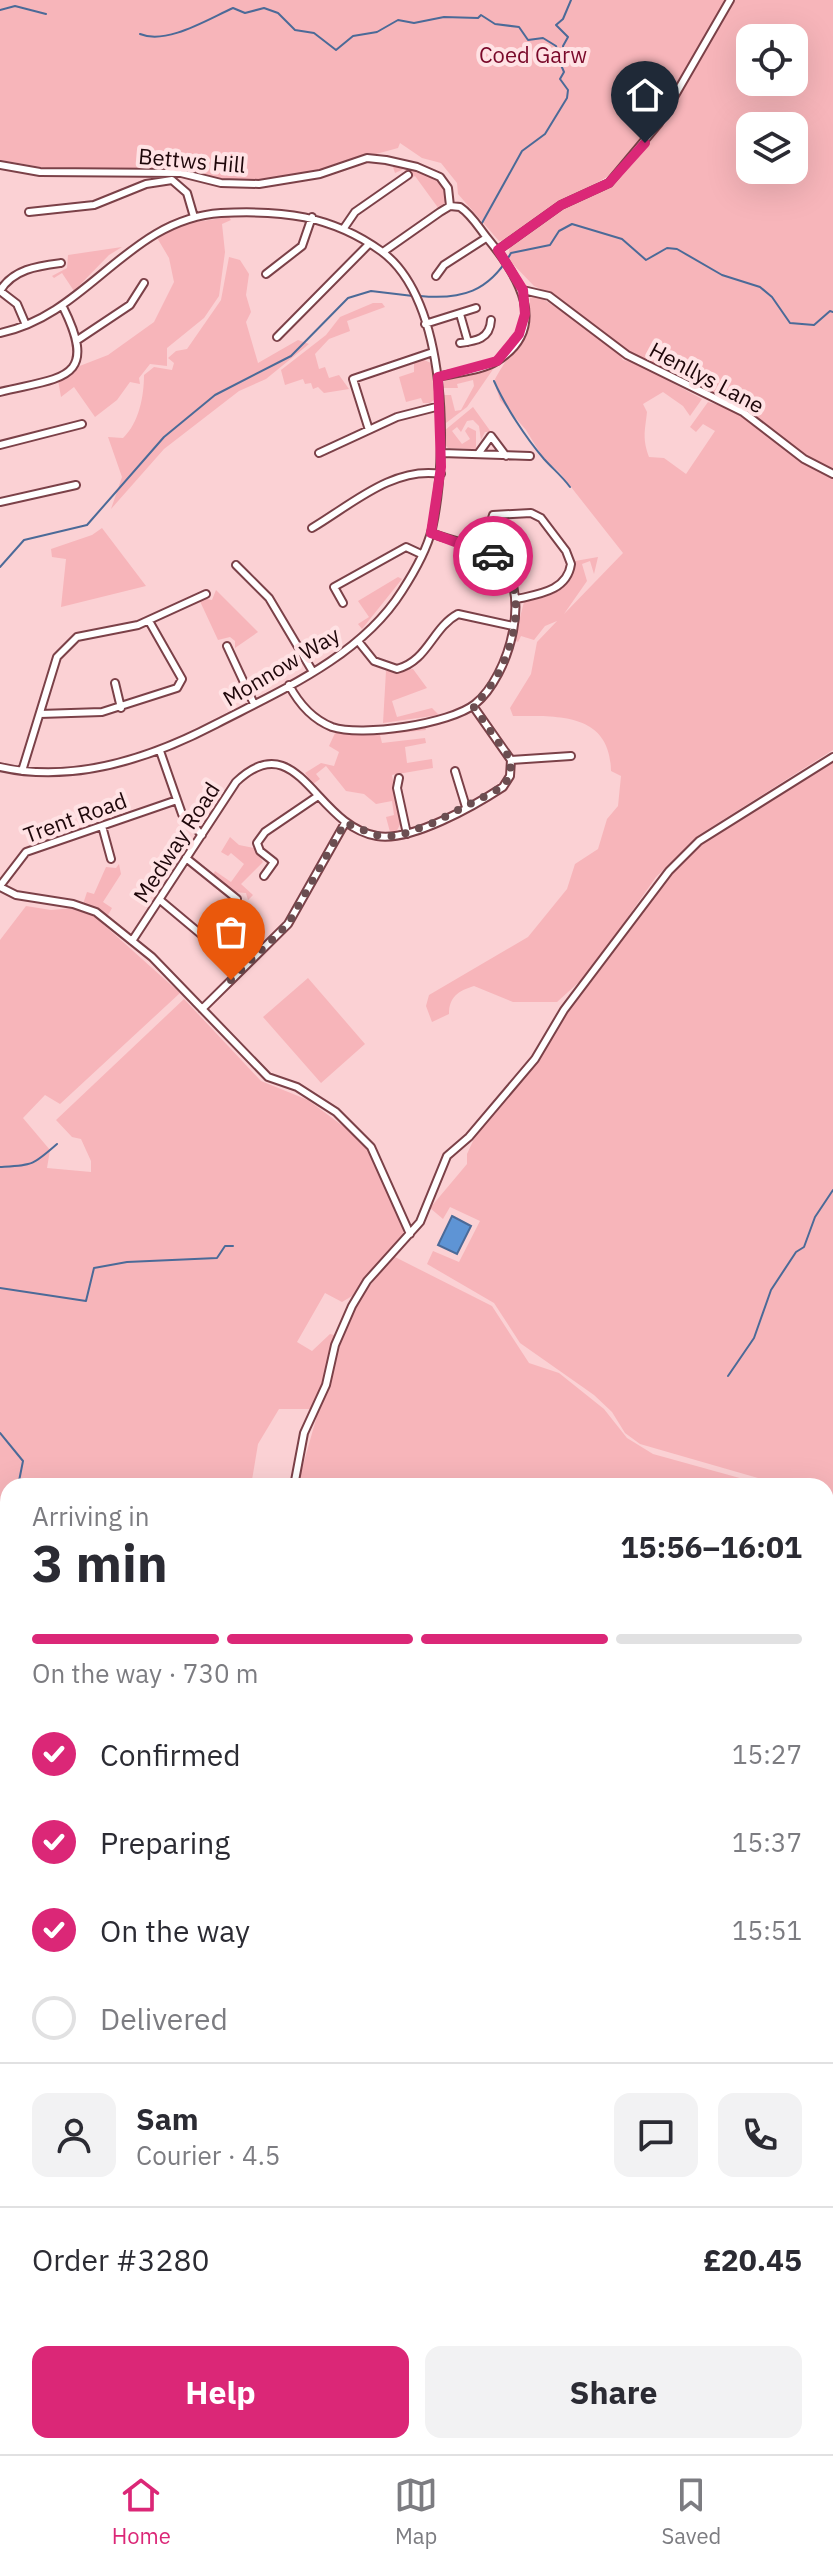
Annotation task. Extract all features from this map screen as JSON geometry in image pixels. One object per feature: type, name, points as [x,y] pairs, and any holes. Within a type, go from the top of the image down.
[{"type":"street","points":[[500,253],[561,205],[609,183],[659,123],[730,0]]},
{"type":"street","name":"Bettws Hill","points":[[0,165],[40,172],[181,173],[221,183],[259,184],[320,174],[367,158],[417,167],[440,177],[448,188],[450,206]]},
{"type":"street","points":[[344,228],[355,212],[408,175]]},
{"type":"street","points":[[29,212],[94,205],[146,184],[172,180],[187,193],[194,217]]},
{"type":"street","points":[[383,252],[450,206],[465,210],[500,253],[523,290],[523,323],[505,355],[483,367],[438,377]]},
{"type":"street","name":"Monnow Way","points":[[0,333],[26,325],[63,307],[134,246],[161,229],[194,217],[255,212],[312,217],[344,228],[383,252],[411,290],[425,324],[438,377],[442,453],[431,533],[402,592],[358,641],[313,672],[160,751],[120,764],[77,771],[22,771],[0,767]]},
{"type":"street","points":[[266,274],[302,246],[312,217]]},
{"type":"street","points":[[436,276],[444,265],[486,238]]},
{"type":"street","points":[[277,337],[369,244]]},
{"type":"street","points":[[26,325],[17,304],[0,291],[11,278],[34,266],[61,263]]},
{"type":"street","points":[[79,339],[130,305],[144,283]]},
{"type":"street","name":"Henllys Lane","points":[[523,290],[549,296],[627,355],[743,412],[804,459],[833,474]]},
{"type":"street","points":[[0,392],[67,374],[75,366],[79,339],[63,307]]},
{"type":"street","points":[[425,324],[476,308]]},
{"type":"street","points":[[460,314],[468,342]]},
{"type":"street","points":[[460,343],[487,333],[491,320]]},
{"type":"street","points":[[369,430],[353,379],[433,352]]},
{"type":"street","points":[[319,453],[421,409],[440,406]]},
{"type":"street","points":[[0,445],[82,424]]},
{"type":"street","points":[[478,454],[491,436],[506,456]]},
{"type":"street","points":[[442,453],[530,456]]},
{"type":"street","points":[[312,528],[383,484],[416,473],[441,474]]},
{"type":"street","points":[[0,502],[76,485]]},
{"type":"street","points":[[482,550],[493,515],[514,512],[541,518],[566,551],[571,564],[565,581],[554,589],[517,599]]},
{"type":"street","points":[[289,685],[307,711],[335,728],[431,723],[473,706],[494,681],[513,626],[517,599],[509,572],[482,550],[431,533]]},
{"type":"street","points":[[343,603],[334,587],[406,547],[421,554]]},
{"type":"street","points":[[236,565],[269,598],[313,672]]},
{"type":"street","points":[[22,771],[57,657],[67,643],[77,637],[149,621],[206,594]]},
{"type":"street","points":[[358,641],[374,661],[397,669],[418,660],[445,622],[458,614],[513,626]]},
{"type":"street","points":[[40,714],[84,714],[121,708],[157,696],[181,683],[180,674],[149,621]]},
{"type":"street","points":[[227,646],[254,704]]},
{"type":"street","points":[[115,683],[121,708]]},
{"type":"street","points":[[473,706],[511,760],[571,756]]},
{"type":"street","points":[[160,751],[186,822],[202,835]]},
{"type":"street","points":[[296,1478],[304,1433],[326,1385],[335,1345],[352,1306],[367,1281],[410,1234],[427,1210],[447,1156],[469,1137],[535,1059],[564,1010],[669,871],[699,841],[833,757]]},
{"type":"street","name":"Medway Road","points":[[132,941],[236,782],[259,765],[273,763],[293,769],[345,823],[379,836],[407,834],[503,787],[510,776],[511,760]]},
{"type":"street","points":[[455,771],[466,807]]},
{"type":"street","points":[[399,778],[397,788],[407,834]]},
{"type":"street","points":[[264,876],[274,862],[260,851],[257,843],[265,832],[318,796]]},
{"type":"street","name":"Trent Road","points":[[0,887],[26,852],[177,800]]},
{"type":"street","points":[[202,1009],[288,924],[345,823]]},
{"type":"street","points":[[102,826],[111,859]]},
{"type":"street","points":[[186,858],[237,899]]},
{"type":"street","points":[[0,887],[39,901],[88,908],[132,941],[268,1077],[313,1095],[336,1112],[371,1147],[410,1234]]},
{"type":"street","points":[[160,900],[203,936]]},
{"type":"green space","name":"Coed Garw","points":[[0,0],[725,0],[651,130],[614,173],[543,213],[507,240],[499,241],[458,194],[457,183],[441,163],[422,158],[400,143],[398,148],[314,171],[257,180],[230,181],[183,169],[53,169],[0,160]]},
{"type":"green space","points":[[735,0],[833,0],[833,472],[809,460],[744,408],[634,356],[551,294],[534,286],[508,259],[510,245],[554,211],[612,183],[662,120]]},
{"type":"green space","points":[[392,164],[424,172],[437,180],[447,193],[443,208],[439,209],[415,176],[411,178],[404,169],[395,173]]},
{"type":"green space","points":[[229,217],[231,220],[222,224],[225,252],[219,296],[204,318],[167,348],[167,366],[150,364],[139,378],[140,384],[130,382],[117,400],[95,417],[74,387],[61,397],[58,380],[77,367],[108,355],[154,322],[174,282],[169,258],[156,236],[189,223]]},
{"type":"green space","points":[[122,247],[109,255],[74,291],[62,273],[54,278],[52,276],[67,268],[68,255]]},
{"type":"green space","points":[[229,257],[240,260],[249,274],[246,295],[251,312],[246,322],[258,363],[298,340],[309,344],[266,379],[239,391],[164,449],[111,509],[122,477],[108,437],[123,438],[128,432],[140,409],[144,375],[154,367],[172,370],[174,363],[168,358],[176,351],[187,349],[221,300]]},
{"type":"green space","points":[[537,295],[614,346],[623,360],[636,363],[702,399],[690,416],[683,406],[663,392],[643,404],[647,412],[645,439],[649,457],[664,458],[686,474],[715,431],[703,424],[696,432],[690,427],[708,402],[757,425],[833,477],[833,750],[699,835],[656,877],[588,974],[557,1002],[513,1002],[474,986],[456,996],[449,1014],[432,1022],[426,1006],[429,995],[528,937],[567,889],[575,864],[598,849],[607,819],[618,806],[621,776],[611,771],[608,752],[591,728],[563,718],[513,716],[510,708],[531,674],[537,642],[557,621],[545,626],[534,640],[521,636],[518,642],[514,640],[524,602],[559,591],[570,580],[575,561],[598,557],[594,574],[590,561],[582,564],[587,581],[564,614],[623,553],[560,473],[543,458],[526,430],[500,400],[494,381],[522,334],[530,298]]},
{"type":"green space","points":[[373,303],[382,303],[385,307],[347,321],[350,331],[329,339],[315,354],[319,369],[325,367],[329,378],[339,375],[349,389],[324,393],[318,387],[313,389],[311,383],[305,384],[303,379],[285,385],[281,370],[326,335],[340,317]]},
{"type":"green space","points":[[422,359],[431,363],[435,399],[430,403],[423,403],[421,398],[406,402],[399,377],[414,372],[414,362]]},
{"type":"green space","points":[[496,365],[467,407],[446,423],[443,395],[451,395],[455,411],[461,410],[474,386],[473,380],[457,384],[458,388],[443,388],[445,378]]},
{"type":"green space","points":[[473,407],[491,432],[485,432],[481,440],[479,426],[473,420],[467,421],[461,432],[457,427],[452,431],[462,444],[470,439],[465,431],[468,427],[476,431],[476,449],[448,448],[444,444],[444,431]]},
{"type":"green space","points":[[102,528],[146,586],[61,607],[66,559],[52,557],[51,549],[92,535]]},
{"type":"green space","points":[[398,577],[402,579],[362,629],[358,624],[369,617],[358,601]]},
{"type":"green space","points":[[216,590],[258,632],[235,648],[235,641],[230,637],[218,640],[198,597],[212,600]]},
{"type":"green space","points":[[413,669],[427,688],[392,701],[397,717],[432,708],[439,715],[383,723],[386,671]]},
{"type":"green space","points":[[425,726],[426,730],[380,735],[382,743],[425,738],[426,743],[405,747],[407,763],[432,759],[433,768],[392,775],[401,823],[396,832],[390,832],[386,817],[394,815],[392,801],[376,804],[364,794],[346,791],[326,766],[316,774],[320,779],[313,784],[305,773],[321,763],[334,766],[339,752],[329,746],[336,731]]},
{"type":"green space","points":[[833,762],[833,1478],[758,1478],[640,1444],[625,1433],[612,1412],[594,1395],[520,1343],[494,1303],[427,1264],[433,1251],[459,1262],[480,1221],[450,1207],[443,1219],[430,1208],[467,1164],[467,1154],[478,1130],[534,1066],[565,1012],[591,982],[666,879],[702,842]]},
{"type":"green space","points":[[230,837],[239,845],[254,848],[263,862],[241,884],[253,895],[248,900],[246,893],[233,892],[212,877],[215,871],[231,882],[244,864],[231,853],[228,856],[221,852]]},
{"type":"green space","points":[[119,864],[121,874],[103,902],[112,908],[107,917],[83,904],[87,892],[94,894],[106,867],[116,868]]},
{"type":"green space","points":[[26,906],[51,910],[74,908],[94,916],[180,993],[60,1104],[45,1095],[23,1118],[50,1150],[47,1168],[91,1172],[91,1161],[81,1139],[72,1137],[56,1120],[184,999],[261,1081],[308,1100],[371,1147],[396,1201],[404,1235],[368,1273],[352,1296],[342,1302],[325,1293],[297,1342],[312,1351],[330,1334],[338,1336],[324,1382],[310,1409],[279,1409],[258,1444],[252,1478],[0,1478],[0,940]]},
{"type":"green space","points":[[308,978],[365,1044],[321,1083],[263,1017]]},
{"type":"green space","points":[[393,1256],[492,1306],[529,1363],[559,1373],[604,1409],[627,1438],[653,1454],[740,1478],[299,1478],[336,1349],[362,1296]]},
{"type":"water","points":[[452,1216],[471,1226],[457,1254],[438,1245]]},
{"type":"waterway","points":[[482,223],[522,151],[545,134],[567,98],[568,90],[560,79],[564,72],[561,65],[564,63],[563,46],[568,37],[556,25],[563,19],[571,0]]},
{"type":"waterway","points":[[0,10],[15,6],[46,14]]},
{"type":"waterway","points":[[140,34],[175,34],[233,8],[245,13],[264,8],[278,13],[295,30],[314,33],[336,50],[353,36],[377,32],[398,20],[414,23],[444,17],[478,18],[481,15],[495,24],[519,27],[528,40],[543,38],[556,46],[561,65]]},
{"type":"waterway","points":[[420,296],[448,296],[473,291],[493,277],[511,253],[550,245],[559,231],[572,224],[622,239],[646,260],[667,248],[677,249],[722,275],[760,287],[772,297],[790,323],[814,325],[830,311],[833,312]]},
{"type":"waterway","points":[[0,567],[24,540],[87,525],[164,437],[215,395],[291,356],[348,298],[371,291],[413,296]]},
{"type":"waterway","points":[[494,381],[530,441],[570,487]]},
{"type":"waterway","points":[[0,1167],[32,1163],[57,1144]]},
{"type":"waterway","points":[[728,1376],[754,1338],[771,1290],[796,1252],[804,1247],[815,1217],[833,1190]]},
{"type":"waterway","points":[[0,1288],[86,1301],[94,1268],[127,1262],[217,1258],[225,1246],[233,1246]]},
{"type":"waterway","points":[[0,1433],[23,1461],[20,1478]]},
{"type":"way so far","points":[[231,980],[288,924],[345,823],[379,836],[407,834],[490,796],[507,782],[511,766],[508,752],[473,706],[494,681],[516,617],[514,582],[502,563],[493,556]]},
{"type":"route","points":[[493,556],[431,533],[441,467],[438,377],[497,361],[505,355],[519,334],[525,314],[523,290],[498,250],[561,205],[609,183],[645,143]]}]
